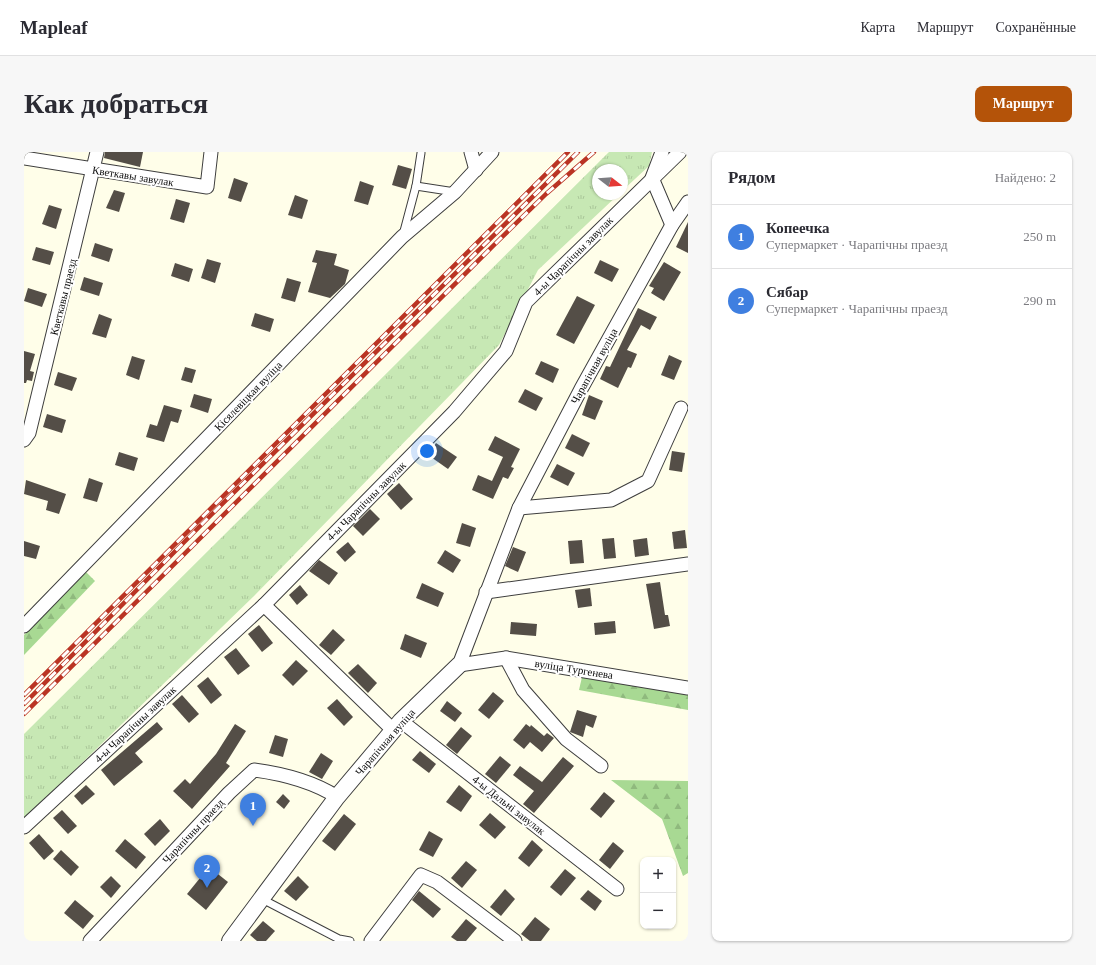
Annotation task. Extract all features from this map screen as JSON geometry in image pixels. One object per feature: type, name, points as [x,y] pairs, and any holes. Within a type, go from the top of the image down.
[{"type":"street","name":"Кветкавы праезд","points":[[24,440],[29,434],[94,170],[97,152]]},
{"type":"street","name":"Кветкавы завулак","points":[[24,158],[207,187],[211,152]]},
{"type":"street","points":[[471,152],[476,170]]},
{"type":"street","name":"Кісялевіцкая вуліца","points":[[24,626],[402,237],[455,192],[492,152]]},
{"type":"street","points":[[662,152],[652,178],[672,225]]},
{"type":"street","name":"4-ы Чарапічны завулак","points":[[24,827],[264,605],[454,412],[506,351],[526,302],[680,152]]},
{"type":"street","name":"Чарапічная вуліца","points":[[230,941],[338,797],[397,725],[459,665],[519,508],[581,389],[672,225],[688,202]]},
{"type":"street","points":[[519,508],[611,500],[648,481],[681,408]]},
{"type":"street","points":[[486,592],[688,564]]},
{"type":"street","points":[[264,605],[397,725]]},
{"type":"street","points":[[506,658],[523,690],[566,739],[601,766]]},
{"type":"street","name":"вуліца Тургенева","points":[[459,665],[506,658],[688,688]]},
{"type":"street","name":"4-ы Дальні завулак","points":[[397,725],[617,889]]},
{"type":"street","name":"Чарапічны праезд","points":[[90,941],[229,793],[254,770],[280,773],[322,788],[338,797]]},
{"type":"street","points":[[371,941],[421,875],[437,882],[515,941]]},
{"type":"lane","points":[[402,237],[416,186],[421,153]]},
{"type":"lane","points":[[416,186],[455,192]]},
{"type":"lane","points":[[262,899],[338,939],[350,941]]},
{"type":"green space","points":[[609,152],[652,152],[649,166],[628,185],[628,164],[597,164]]},
{"type":"green space","points":[[592,169],[592,200],[613,200],[538,270],[499,345],[254,596],[24,819],[24,734]]},
{"type":"green space","points":[[85,571],[95,581],[24,655],[24,635]]},
{"type":"green space","points":[[582,677],[688,695],[688,710],[579,690]]},
{"type":"green space","points":[[611,780],[688,781],[688,873],[683,876],[662,819]]},
{"type":"building","points":[[105,152],[143,152],[140,167],[104,158]]},
{"type":"building","points":[[398,165],[412,169],[406,189],[392,185]]},
{"type":"building","points":[[234,178],[248,183],[241,202],[228,198]]},
{"type":"building","points":[[360,181],[374,186],[368,205],[354,201]]},
{"type":"building","points":[[114,190],[125,193],[119,212],[106,208]]},
{"type":"building","points":[[295,195],[308,200],[302,219],[288,215]]},
{"type":"building","points":[[176,199],[190,203],[184,223],[170,219]]},
{"type":"building","points":[[49,205],[62,209],[56,229],[42,224]]},
{"type":"building","points":[[688,222],[688,253],[676,247]]},
{"type":"building","points":[[95,243],[113,249],[109,262],[91,256]]},
{"type":"building","points":[[36,247],[54,252],[50,265],[32,260]]},
{"type":"building","points":[[316,250],[337,254],[334,265],[349,270],[345,284],[330,298],[308,292],[317,263],[312,262]]},
{"type":"building","points":[[207,259],[221,263],[215,283],[201,278]]},
{"type":"building","points":[[600,260],[619,269],[612,282],[594,273]]},
{"type":"building","points":[[664,262],[681,272],[664,301],[651,293],[654,288],[649,286]]},
{"type":"building","points":[[175,263],[193,269],[189,282],[171,276]]},
{"type":"building","points":[[84,277],[103,283],[99,296],[80,290]]},
{"type":"building","points":[[287,278],[301,282],[295,302],[281,298]]},
{"type":"building","points":[[28,288],[47,294],[42,307],[24,301]]},
{"type":"building","points":[[577,296],[595,305],[574,344],[556,335]]},
{"type":"building","points":[[638,308],[657,317],[650,330],[641,325],[627,350],[637,354],[631,368],[628,367],[618,388],[600,379],[606,366],[610,367]]},
{"type":"building","points":[[255,313],[274,319],[270,332],[251,326]]},
{"type":"building","points":[[99,314],[112,319],[106,338],[92,334]]},
{"type":"building","points":[[24,351],[35,354],[30,371],[34,372],[32,381],[27,380],[26,383],[24,383]]},
{"type":"building","points":[[669,355],[682,361],[674,380],[661,375]]},
{"type":"building","points":[[132,356],[145,360],[139,380],[126,375]]},
{"type":"building","points":[[541,361],[559,369],[553,383],[535,374]]},
{"type":"building","points":[[185,367],[196,370],[192,383],[181,380]]},
{"type":"building","points":[[58,372],[77,378],[72,391],[54,385]]},
{"type":"building","points":[[525,389],[543,398],[536,411],[518,402]]},
{"type":"building","points":[[194,394],[212,399],[208,413],[190,407]]},
{"type":"building","points":[[589,395],[603,401],[595,420],[582,415]]},
{"type":"building","points":[[164,405],[182,410],[178,423],[171,421],[164,442],[146,437],[150,424],[157,426]]},
{"type":"building","points":[[47,414],[66,420],[62,433],[43,427]]},
{"type":"building","points":[[572,434],[590,443],[583,457],[565,448]]},
{"type":"building","points":[[495,436],[520,449],[511,467],[514,468],[508,479],[503,477],[493,499],[472,490],[478,475],[492,481],[503,457],[488,450]]},
{"type":"building","points":[[436,443],[457,457],[448,469],[428,455]]},
{"type":"building","points":[[672,451],[685,453],[682,472],[669,470]]},
{"type":"building","points":[[119,452],[138,458],[134,471],[115,465]]},
{"type":"building","points":[[557,464],[575,473],[568,486],[550,477]]},
{"type":"building","points":[[89,478],[103,483],[97,502],[83,498]]},
{"type":"building","points":[[26,480],[66,494],[59,514],[46,510],[48,501],[24,494]]},
{"type":"building","points":[[399,483],[413,499],[401,510],[387,494]]},
{"type":"building","points":[[370,509],[380,519],[363,536],[353,526]]},
{"type":"building","points":[[462,523],[476,528],[470,547],[456,543]]},
{"type":"building","points":[[685,530],[687,548],[674,549],[672,532]]},
{"type":"building","points":[[614,538],[616,558],[604,559],[602,539]]},
{"type":"building","points":[[647,538],[649,555],[635,557],[633,540]]},
{"type":"building","points":[[582,540],[584,563],[570,564],[568,541]]},
{"type":"building","points":[[24,541],[40,546],[36,559],[24,556]]},
{"type":"building","points":[[348,542],[356,552],[345,562],[336,552]]},
{"type":"building","points":[[513,547],[526,552],[518,572],[505,566]]},
{"type":"building","points":[[445,550],[461,560],[453,573],[437,563]]},
{"type":"building","points":[[319,560],[338,573],[329,585],[309,571]]},
{"type":"building","points":[[660,582],[665,615],[668,615],[670,626],[654,629],[646,584]]},
{"type":"building","points":[[422,583],[444,593],[438,607],[416,598]]},
{"type":"building","points":[[300,585],[308,595],[297,605],[289,595]]},
{"type":"building","points":[[590,588],[592,606],[578,608],[575,590]]},
{"type":"building","points":[[615,621],[616,633],[595,635],[594,623]]},
{"type":"building","points":[[511,622],[537,624],[536,636],[510,634]]},
{"type":"building","points":[[259,625],[273,643],[262,652],[248,634]]},
{"type":"building","points":[[333,629],[345,640],[331,655],[319,645]]},
{"type":"building","points":[[405,634],[427,643],[421,658],[400,649]]},
{"type":"building","points":[[236,648],[250,666],[238,675],[224,657]]},
{"type":"building","points":[[296,660],[308,671],[293,686],[282,675]]},
{"type":"building","points":[[358,664],[377,683],[368,693],[348,673]]},
{"type":"building","points":[[208,677],[222,695],[211,704],[197,686]]},
{"type":"building","points":[[493,692],[504,701],[489,719],[478,710]]},
{"type":"building","points":[[182,695],[199,714],[189,723],[172,704]]},
{"type":"building","points":[[337,699],[353,717],[344,726],[327,708]]},
{"type":"building","points":[[447,701],[462,713],[455,722],[440,711]]},
{"type":"building","points":[[577,710],[597,716],[593,728],[586,725],[583,737],[570,732]]},
{"type":"building","points":[[157,722],[163,729],[135,753],[143,762],[114,786],[101,770]]},
{"type":"building","points":[[235,724],[246,731],[226,763],[230,766],[192,809],[173,791],[185,779],[190,784],[216,754]]},
{"type":"building","points":[[526,724],[530,727],[531,725],[544,736],[547,733],[554,738],[542,752],[530,742],[524,749],[513,740]]},
{"type":"building","points":[[461,727],[472,736],[457,754],[446,745]]},
{"type":"building","points":[[275,735],[288,739],[283,757],[269,753]]},
{"type":"building","points":[[420,751],[436,764],[429,773],[412,760]]},
{"type":"building","points":[[321,753],[333,761],[322,779],[309,772]]},
{"type":"building","points":[[500,756],[511,765],[496,783],[485,774]]},
{"type":"building","points":[[563,757],[574,766],[534,813],[523,804],[534,791],[513,775],[520,766],[542,782]]},
{"type":"building","points":[[86,785],[95,794],[82,805],[74,796]]},
{"type":"building","points":[[459,785],[472,796],[461,812],[446,802]]},
{"type":"building","points":[[604,792],[615,801],[601,818],[590,809]]},
{"type":"building","points":[[283,794],[290,801],[284,809],[276,802]]},
{"type":"building","points":[[62,810],[77,826],[68,834],[53,818]]},
{"type":"building","points":[[490,813],[506,827],[495,839],[479,825]]},
{"type":"building","points":[[344,814],[356,824],[335,851],[322,841]]},
{"type":"building","points":[[160,819],[170,831],[155,846],[144,834]]},
{"type":"building","points":[[429,831],[443,839],[433,857],[419,850]]},
{"type":"building","points":[[39,834],[54,851],[44,860],[29,843]]},
{"type":"building","points":[[125,839],[146,857],[136,869],[115,851]]},
{"type":"building","points":[[532,840],[543,850],[529,867],[518,858]]},
{"type":"building","points":[[613,842],[624,851],[610,869],[599,860]]},
{"type":"building","points":[[61,850],[79,867],[71,876],[53,859]]},
{"type":"building","points":[[466,861],[477,870],[462,888],[451,878]]},
{"type":"building","points":[[209,867],[228,882],[206,910],[187,894]]},
{"type":"building","points":[[565,869],[576,878],[561,896],[550,887]]},
{"type":"building","points":[[111,876],[121,886],[111,898],[100,887]]},
{"type":"building","points":[[298,876],[309,887],[296,901],[284,891]]},
{"type":"building","points":[[505,889],[515,899],[501,916],[490,907]]},
{"type":"building","points":[[588,890],[602,901],[595,911],[580,899]]},
{"type":"building","points":[[419,891],[441,909],[433,918],[412,900]]},
{"type":"building","points":[[75,900],[94,916],[83,929],[64,913]]},
{"type":"building","points":[[535,917],[550,929],[541,941],[530,941],[521,934]]},
{"type":"building","points":[[466,919],[477,928],[466,941],[457,941],[451,937]]},
{"type":"building","points":[[263,921],[275,931],[266,941],[257,941],[250,935]]},
{"type":"railway","points":[[24,695],[568,152]]},
{"type":"railway","points":[[24,704],[209,517],[578,152]]},
{"type":"railway","points":[[24,714],[498,241],[546,194],[594,152]]},
{"type":"place","name":"Копеечка","points":[[253,826]]},
{"type":"place","name":"Сябар","points":[[207,888]]}]
